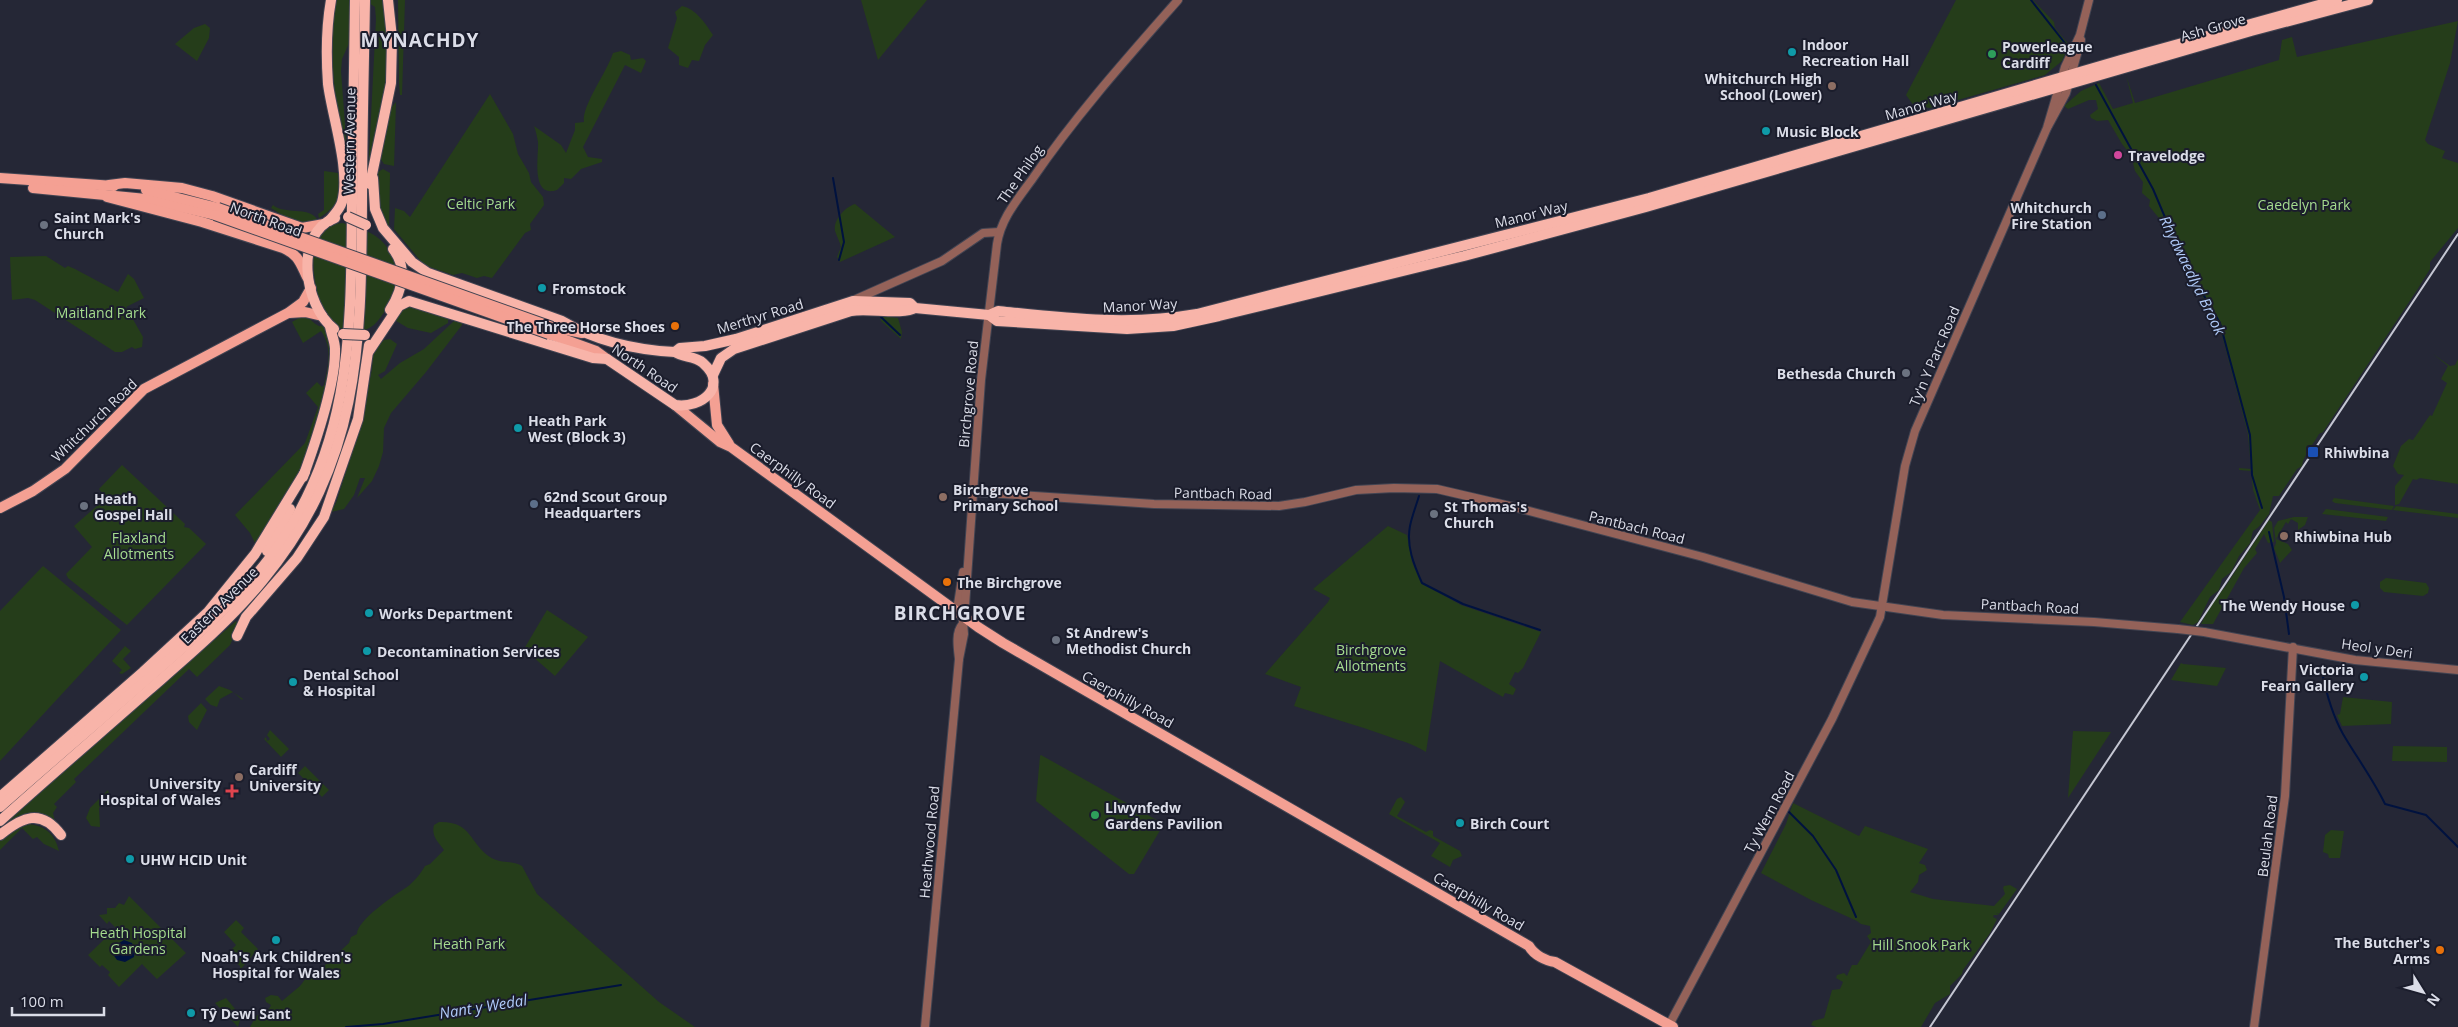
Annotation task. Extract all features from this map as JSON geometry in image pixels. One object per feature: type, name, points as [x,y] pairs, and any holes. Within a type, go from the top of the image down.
[{"type":"highway","points":[[331,0],[326,33],[327,64],[340,151],[343,195],[341,204],[327,222],[314,234],[310,244],[310,284],[314,305],[330,326],[343,334],[365,335],[377,328]]},
{"type":"highway","name":"Western Avenue","points":[[352,270],[355,0]]},
{"type":"highway","name":"Western Avenue","points":[[361,283],[364,0]]},
{"type":"highway","points":[[388,0],[392,38],[392,76],[369,208],[380,233],[398,255],[416,269],[548,316],[582,333]]},
{"type":"highway","name":"Ash Grove","points":[[2065,81],[2336,0]]},
{"type":"highway","name":"Ash Grove","points":[[2065,81],[2368,0]]},
{"type":"highway","name":"Manor Way","points":[[852,306],[910,303],[915,308],[989,315],[998,311],[1088,320],[1135,322],[1197,314],[1649,198],[2065,81]]},
{"type":"highway","points":[[373,178],[375,210],[383,228],[412,262],[428,273]]},
{"type":"highway","points":[[327,222],[348,217],[380,233]]},
{"type":"highway","points":[[212,628],[268,585],[316,520],[333,488],[348,454],[358,419],[369,345],[377,328],[394,302],[402,276],[398,255]]},
{"type":"highway","name":"Eastern Avenue","points":[[0,821],[212,628],[276,549],[302,505],[322,462],[338,413],[344,379],[350,319],[352,270]]},
{"type":"highway","name":"Eastern Avenue","points":[[0,807],[250,595],[280,559],[304,522],[324,484],[340,440],[350,401],[357,358],[361,283]]},
{"type":"highway","points":[[394,302],[403,296],[415,296],[489,321],[492,325]]},
{"type":"highway","points":[[369,351],[399,306],[406,301],[414,301],[593,358],[608,359]]},
{"type":"highway","name":"Merthyr Road","points":[[675,352],[680,348],[705,346],[736,339],[852,306]]},
{"type":"highway","name":"Merthyr Road","points":[[713,379],[722,358],[730,350],[852,306]]},
{"type":"highway","points":[[212,628],[266,552],[284,522],[305,472],[324,412],[332,374],[335,346],[330,326]]},
{"type":"highway","name":"North Road","points":[[582,333],[632,347],[675,352],[679,356],[700,360],[713,379],[708,395],[698,404],[685,407],[675,405],[608,359]]},
{"type":"highway","points":[[0,797],[149,667],[208,612],[255,554],[305,472]]},
{"type":"highway","points":[[237,636],[246,617],[282,577],[315,532],[324,517],[333,488]]},
{"type":"highway","points":[[0,835],[16,822],[32,818],[50,823],[61,835]]},
{"type":"main road","name":"North Road","points":[[0,178],[109,185],[208,213],[550,330],[596,351],[608,359]]},
{"type":"main road","points":[[109,185],[125,183],[182,188],[212,196],[302,228],[327,222]]},
{"type":"main road","name":"North Road","points":[[0,184],[107,197],[147,195]]},
{"type":"main road","points":[[107,197],[202,222],[283,248],[298,257],[310,284]]},
{"type":"main road","name":"Whitchurch Road","points":[[0,508],[33,491],[65,469],[144,389],[288,313],[303,302],[310,284]]},
{"type":"main road","name":"Whitchurch Road","points":[[288,313],[305,312],[322,316]]},
{"type":"main road","name":"North Road","points":[[550,330],[582,333]]},
{"type":"main road","name":"Caerphilly Road","points":[[713,379],[717,425],[731,446]]},
{"type":"main road","name":"Caerphilly Road","points":[[675,405],[715,439],[731,446],[962,617],[1043,668],[1530,946],[1541,949],[1555,962],[1670,1026]]},
{"type":"street","name":"The Philog","points":[[999,232],[1006,216],[1060,139],[1178,0]]},
{"type":"street","name":"Ty'n Y Parc Road","points":[[1883,606],[1905,466],[1915,432],[2047,128],[2053,120],[2090,0]]},
{"type":"street","points":[[852,306],[942,261],[983,233],[999,232]]},
{"type":"street","name":"Birchgrove Road","points":[[962,617],[965,600],[981,380],[999,232]]},
{"type":"street","name":"Pantbach Road","points":[[973,492],[1154,504],[1278,506],[1305,502],[1356,490],[1394,488],[1437,490],[1502,504],[1717,561],[1838,599],[1943,615],[2094,622],[2178,629],[2293,647]]},
{"type":"street","name":"Ty Wern Road","points":[[1670,1026],[1832,718],[1871,639],[1883,606]]},
{"type":"street","name":"Heathwood Road","points":[[925,1027],[959,659],[964,634],[962,617]]},
{"type":"street","name":"Heol y Deri","points":[[2293,647],[2366,662],[2458,670]]},
{"type":"street","name":"Beulah Road","points":[[2254,1027],[2284,804],[2293,647]]},
{"type":"green space","points":[[336,0],[350,0],[350,41],[342,59],[341,71],[348,165],[334,83],[332,43]]},
{"type":"green space","points":[[369,0],[383,0],[387,26],[387,79],[368,175],[376,19],[375,7],[369,3]]},
{"type":"green space","points":[[398,0],[405,0],[402,95],[400,95],[399,83]]},
{"type":"green space","points":[[861,0],[927,0],[878,60]]},
{"type":"green space","name":"Powerleague Cardiff","points":[[1956,0],[2033,0],[2054,22],[2055,28],[2069,45],[2062,61],[2045,75],[1930,108],[1914,106],[1906,95]]},
{"type":"green space","points":[[682,6],[696,13],[713,35],[705,45],[699,61],[692,60],[688,68],[679,65],[679,57],[668,48],[677,18],[675,12]]},
{"type":"green space","name":"Caedelyn Park","points":[[2458,21],[2450,63],[2425,140],[2428,144],[2445,151],[2442,158],[2458,163],[2458,228],[2430,262],[2430,269],[2417,290],[2323,432],[2319,434],[2306,454],[2302,466],[2297,469],[2279,496],[2273,496],[2269,514],[2253,531],[2250,543],[2239,556],[2231,572],[2222,579],[2219,590],[2210,597],[2198,622],[2193,625],[2180,622],[2260,510],[2253,490],[2251,471],[2239,470],[2239,468],[2251,469],[2248,434],[2219,324],[2187,271],[2163,223],[2149,206],[2150,200],[2142,193],[2143,182],[2135,171],[2131,155],[2108,120],[2097,121],[2091,118],[2090,115],[2098,109],[2096,100],[2089,100],[2068,109],[2064,106],[2081,91],[2099,83],[2113,109],[2133,103],[2126,75],[2135,103],[2279,60],[2282,40],[2292,37],[2297,57]]},
{"type":"green space","points":[[205,24],[210,28],[209,38],[197,61],[175,44],[194,28]]},
{"type":"green space","points":[[621,51],[630,55],[631,60],[643,58],[646,61],[641,73],[625,65],[583,147],[588,157],[602,159],[602,162],[581,169],[571,179],[564,178],[564,183],[557,190],[548,191],[539,182],[537,165],[538,142],[534,126],[561,145],[566,153],[575,130],[575,123],[584,122],[586,108],[613,53]]},
{"type":"green space","name":"Celtic Park","points":[[490,94],[513,134],[518,154],[529,173],[531,182],[543,197],[544,205],[530,224],[531,230],[525,233],[492,278],[484,276],[477,278],[462,273],[453,275],[424,265],[394,229],[395,208],[404,211],[410,217]]},
{"type":"green space","points":[[396,102],[394,166],[384,164],[380,158],[391,108]]},
{"type":"green space","points":[[383,169],[390,173],[389,232],[381,222],[376,178],[378,172]]},
{"type":"green space","points":[[324,171],[338,173],[341,187],[335,205],[319,218],[318,214],[324,210]]},
{"type":"green space","points":[[855,204],[895,237],[840,262],[837,257],[841,247],[835,231],[836,223],[844,211]]},
{"type":"green space","points":[[273,205],[284,210],[302,211],[313,215],[317,219],[308,224],[290,220],[271,208]]},
{"type":"green space","points":[[343,223],[348,225],[348,250],[317,238],[332,224]]},
{"type":"green space","points":[[366,231],[377,237],[386,246],[398,267],[366,256]]},
{"type":"green space","points":[[313,255],[347,267],[344,329],[335,326],[328,319],[323,309],[316,287]]},
{"type":"green space","name":"Maitland Park","points":[[46,256],[65,268],[68,266],[75,269],[118,292],[128,274],[134,279],[144,298],[126,307],[143,337],[142,347],[135,349],[132,347],[122,352],[115,352],[35,300],[28,298],[12,300],[10,257]]},
{"type":"green space","points":[[365,273],[397,285],[379,319],[369,328],[363,330]]},
{"type":"green space","points":[[413,305],[448,318],[448,323],[431,333],[408,328],[393,319],[402,309]]},
{"type":"green space","points":[[881,316],[898,318],[902,332],[901,339],[881,321]]},
{"type":"green space","points":[[299,318],[309,319],[322,326],[328,335],[330,351],[328,371],[311,440],[300,469],[281,508],[256,545],[250,533],[235,515],[305,443],[318,407],[306,393],[317,382],[322,387],[324,385],[327,371],[328,351],[325,337],[321,331],[303,343],[292,322]]},
{"type":"green space","points":[[454,321],[462,323],[462,325],[391,413],[384,428],[383,452],[372,481],[357,498],[365,478],[360,478],[354,495],[344,509],[331,512],[336,503],[361,425],[372,369],[373,352],[384,340],[390,339],[397,344],[385,371],[378,375],[381,379],[400,363],[424,349]]},
{"type":"green space","points":[[2433,354],[2450,366],[2455,365],[2458,359],[2458,484],[2420,478],[2413,479],[2399,504],[2395,505],[2395,486],[2404,475],[2398,474],[2393,466],[2401,446],[2409,439],[2413,440],[2430,415],[2432,416],[2447,383],[2441,379],[2448,366]]},
{"type":"green space","name":"Flaxland Allotments","points":[[122,465],[185,524],[184,527],[189,528],[206,544],[127,625],[68,578],[66,574],[92,547],[74,526],[106,498],[99,489]]},
{"type":"green space","points":[[2334,498],[2394,506],[2392,510],[2335,503],[2332,501]]},
{"type":"green space","points":[[2396,506],[2458,514],[2458,518],[2393,510]]},
{"type":"green space","points":[[2326,509],[2388,517],[2386,521],[2322,514]]},
{"type":"green space","points":[[2294,517],[2308,517],[2305,525],[2298,530],[2298,523],[2291,519],[2288,524],[2286,522],[2276,539],[2288,544],[2292,550],[2280,563],[2274,548],[2276,543],[2274,528],[2278,521]]},
{"type":"green space","points":[[2269,520],[2272,522],[2274,542],[2268,543],[2264,534],[2255,549],[2257,553],[2244,568],[2213,624],[2201,624],[2211,604],[2225,587]]},
{"type":"green space","name":"Birchgrove Allotments","points":[[1388,526],[1407,535],[1412,562],[1421,583],[1461,605],[1541,632],[1523,668],[1518,673],[1515,672],[1509,684],[1516,689],[1513,695],[1505,693],[1503,697],[1440,661],[1426,752],[1415,746],[1364,728],[1294,706],[1301,687],[1265,674],[1328,602],[1330,598],[1313,589]]},
{"type":"green space","points":[[43,566],[121,630],[0,761],[0,611]]},
{"type":"green space","points":[[2386,578],[2426,583],[2429,588],[2428,593],[2423,596],[2384,592],[2380,588],[2380,582]]},
{"type":"green space","points":[[547,610],[588,637],[555,676],[524,649]]},
{"type":"green space","points":[[236,621],[239,625],[230,645],[197,677],[189,669],[74,779],[76,782],[54,804],[57,807],[53,813],[55,822],[45,817],[0,832],[0,828]]},
{"type":"green space","points":[[125,646],[131,651],[123,659],[131,668],[122,674],[119,673],[122,670],[112,661]]},
{"type":"green space","points":[[2181,663],[2226,668],[2217,686],[2171,680]]},
{"type":"green space","points":[[219,686],[233,692],[220,699],[217,707],[211,705],[205,699]]},
{"type":"green space","points":[[2343,697],[2392,702],[2391,724],[2342,726],[2337,715],[2340,714]]},
{"type":"green space","points":[[201,703],[207,710],[197,730],[189,722],[188,716]]},
{"type":"green space","points":[[270,730],[289,749],[281,757],[264,739],[266,737],[267,741],[270,739],[267,735]]},
{"type":"green space","points":[[2073,731],[2111,732],[2068,798]]},
{"type":"green space","points":[[2393,746],[2447,747],[2447,762],[2392,761]]},
{"type":"green space","points":[[1041,755],[1162,823],[1162,827],[1134,874],[1129,874],[1036,801]]},
{"type":"green space","points":[[305,766],[329,790],[322,797],[298,773]]},
{"type":"green space","points":[[108,790],[109,795],[99,808],[100,827],[91,826],[86,818],[90,808]]},
{"type":"green space","points":[[1401,797],[1405,802],[1397,816],[1426,832],[1433,831],[1433,836],[1460,851],[1462,856],[1453,860],[1450,867],[1431,856],[1440,843],[1389,814],[1397,799]]},
{"type":"green space","name":"Hill Snook Park","points":[[1793,803],[1859,836],[1865,826],[1928,849],[1919,863],[1925,865],[1927,870],[1919,875],[1918,882],[1910,892],[1933,899],[1994,906],[2005,894],[2004,886],[2010,885],[2017,889],[1999,914],[1996,913],[1999,915],[1994,915],[1993,917],[1997,919],[1990,933],[1962,974],[1950,986],[1950,994],[1935,1003],[1921,1027],[1816,1027],[1811,1025],[1813,1021],[1824,1018],[1832,990],[1840,989],[1843,982],[1836,978],[1837,975],[1844,973],[1847,976],[1852,965],[1857,965],[1871,942],[1867,936],[1871,933],[1870,926],[1861,924],[1811,900],[1761,873],[1786,824]]},
{"type":"green space","name":"Heath Park","points":[[439,822],[458,825],[464,829],[490,857],[522,866],[537,894],[659,1002],[695,1027],[250,1027],[256,1016],[269,1009],[271,1005],[266,1002],[265,998],[271,995],[278,996],[282,1001],[300,986],[309,974],[322,968],[349,943],[351,937],[357,934],[363,922],[370,915],[386,901],[410,885],[425,866],[430,864],[444,850],[433,832],[434,825]]},
{"type":"green space","points":[[25,824],[31,824],[47,831],[55,839],[59,851],[44,844],[37,837],[33,839],[22,828],[0,850],[0,841]]},
{"type":"green space","points":[[2331,830],[2344,831],[2340,858],[2329,858],[2328,854],[2323,852],[2325,835]]},
{"type":"green space","name":"Heath Hospital Gardens","points":[[129,896],[186,953],[157,979],[142,964],[119,987],[108,975],[110,972],[102,965],[100,967],[88,955],[116,928],[109,921],[107,924],[99,915],[107,914],[107,908],[115,908],[119,903],[124,905]]},
{"type":"green space","points":[[236,920],[244,928],[241,932],[258,949],[240,970],[240,966],[226,955],[236,945],[224,932]]},
{"type":"green space","points":[[226,998],[241,1016],[238,1027],[215,1003]]},
{"type":"water","points":[[124,940],[132,943],[135,950],[134,957],[125,962],[117,960],[112,953],[119,943]]},
{"type":"waterway","points":[[2031,0],[2068,47]]},
{"type":"waterway","name":"Rhydwaedlyd Brook","points":[[2096,85],[2153,189],[2184,262],[2220,323],[2250,435],[2252,475],[2262,508]]},
{"type":"waterway","points":[[833,178],[844,242],[839,260]]},
{"type":"waterway","points":[[881,317],[900,335]]},
{"type":"waterway","points":[[1419,496],[1410,526],[1409,541],[1422,583],[1463,604],[1540,630]]},
{"type":"waterway","name":"Rhydwaedlyd Brook","points":[[2269,532],[2284,597],[2289,634]]},
{"type":"waterway","name":"Rhydwaedlyd Brook","points":[[2322,672],[2330,704],[2339,727],[2385,804],[2426,815],[2458,847]]},
{"type":"waterway","points":[[1789,812],[1813,836],[1836,870],[1856,917]]},
{"type":"waterway","name":"Nant y Wedal","points":[[346,1027],[383,1024],[621,985]]},
{"type":"railway","points":[[1930,1027],[2458,234]]},
{"type":"place","name":"Indoor Recreation Hall","points":[[1792,52]]},
{"type":"place","name":"Powerleague Cardiff","points":[[1992,54]]},
{"type":"place","name":"Whitchurch High School (Lower)","points":[[1832,86]]},
{"type":"place","name":"Music Block","points":[[1766,131]]},
{"type":"place","name":"Travelodge","points":[[2118,155]]},
{"type":"place","name":"Whitchurch Fire Station","points":[[2102,215]]},
{"type":"place","name":"Saint Mark's Church","points":[[44,225]]},
{"type":"place","name":"Fromstock","points":[[542,288]]},
{"type":"place","name":"The Three Horse Shoes","points":[[675,326]]},
{"type":"place","name":"Bethesda Church","points":[[1906,373]]},
{"type":"place","name":"Heath Park West (Block 3)","points":[[518,428]]},
{"type":"place","name":"Rhiwbina","points":[[2313,452]]},
{"type":"place","name":"Birchgrove Primary School","points":[[943,497]]},
{"type":"place","name":"62nd Scout Group Headquarters","points":[[534,504]]},
{"type":"place","name":"Heath Gospel Hall","points":[[84,506]]},
{"type":"place","name":"St Thomas's Church","points":[[1434,514]]},
{"type":"place","name":"Rhiwbina Hub","points":[[2284,536]]},
{"type":"place","name":"The Birchgrove","points":[[947,582]]},
{"type":"place","name":"The Wendy House","points":[[2355,605]]},
{"type":"place","name":"Works Department","points":[[369,613]]},
{"type":"place","name":"St Andrew's Methodist Church","points":[[1056,640]]},
{"type":"place","name":"Decontamination Services","points":[[367,651]]},
{"type":"place","name":"Victoria Fearn Gallery","points":[[2364,677]]},
{"type":"place","name":"Dental School & Hospital","points":[[293,682]]},
{"type":"place","name":"Cardiff University","points":[[239,777]]},
{"type":"place","name":"University Hospital of Wales","points":[[232,791]]},
{"type":"place","name":"Llwynfedw Gardens Pavilion","points":[[1095,815]]},
{"type":"place","name":"Birch Court","points":[[1460,823]]},
{"type":"place","name":"UHW HCID Unit","points":[[130,859]]},
{"type":"place","name":"Noah's Ark Children's Hospital for Wales","points":[[276,940]]},
{"type":"place","name":"The Butcher's Arms","points":[[2440,950]]},
{"type":"place","name":"Tŷ Dewi Sant","points":[[191,1013]]},
{"type":"district","name":"MYNACHDY","points":[[420,40]]},
{"type":"district","name":"BIRCHGROVE","points":[[960,613]]}]
